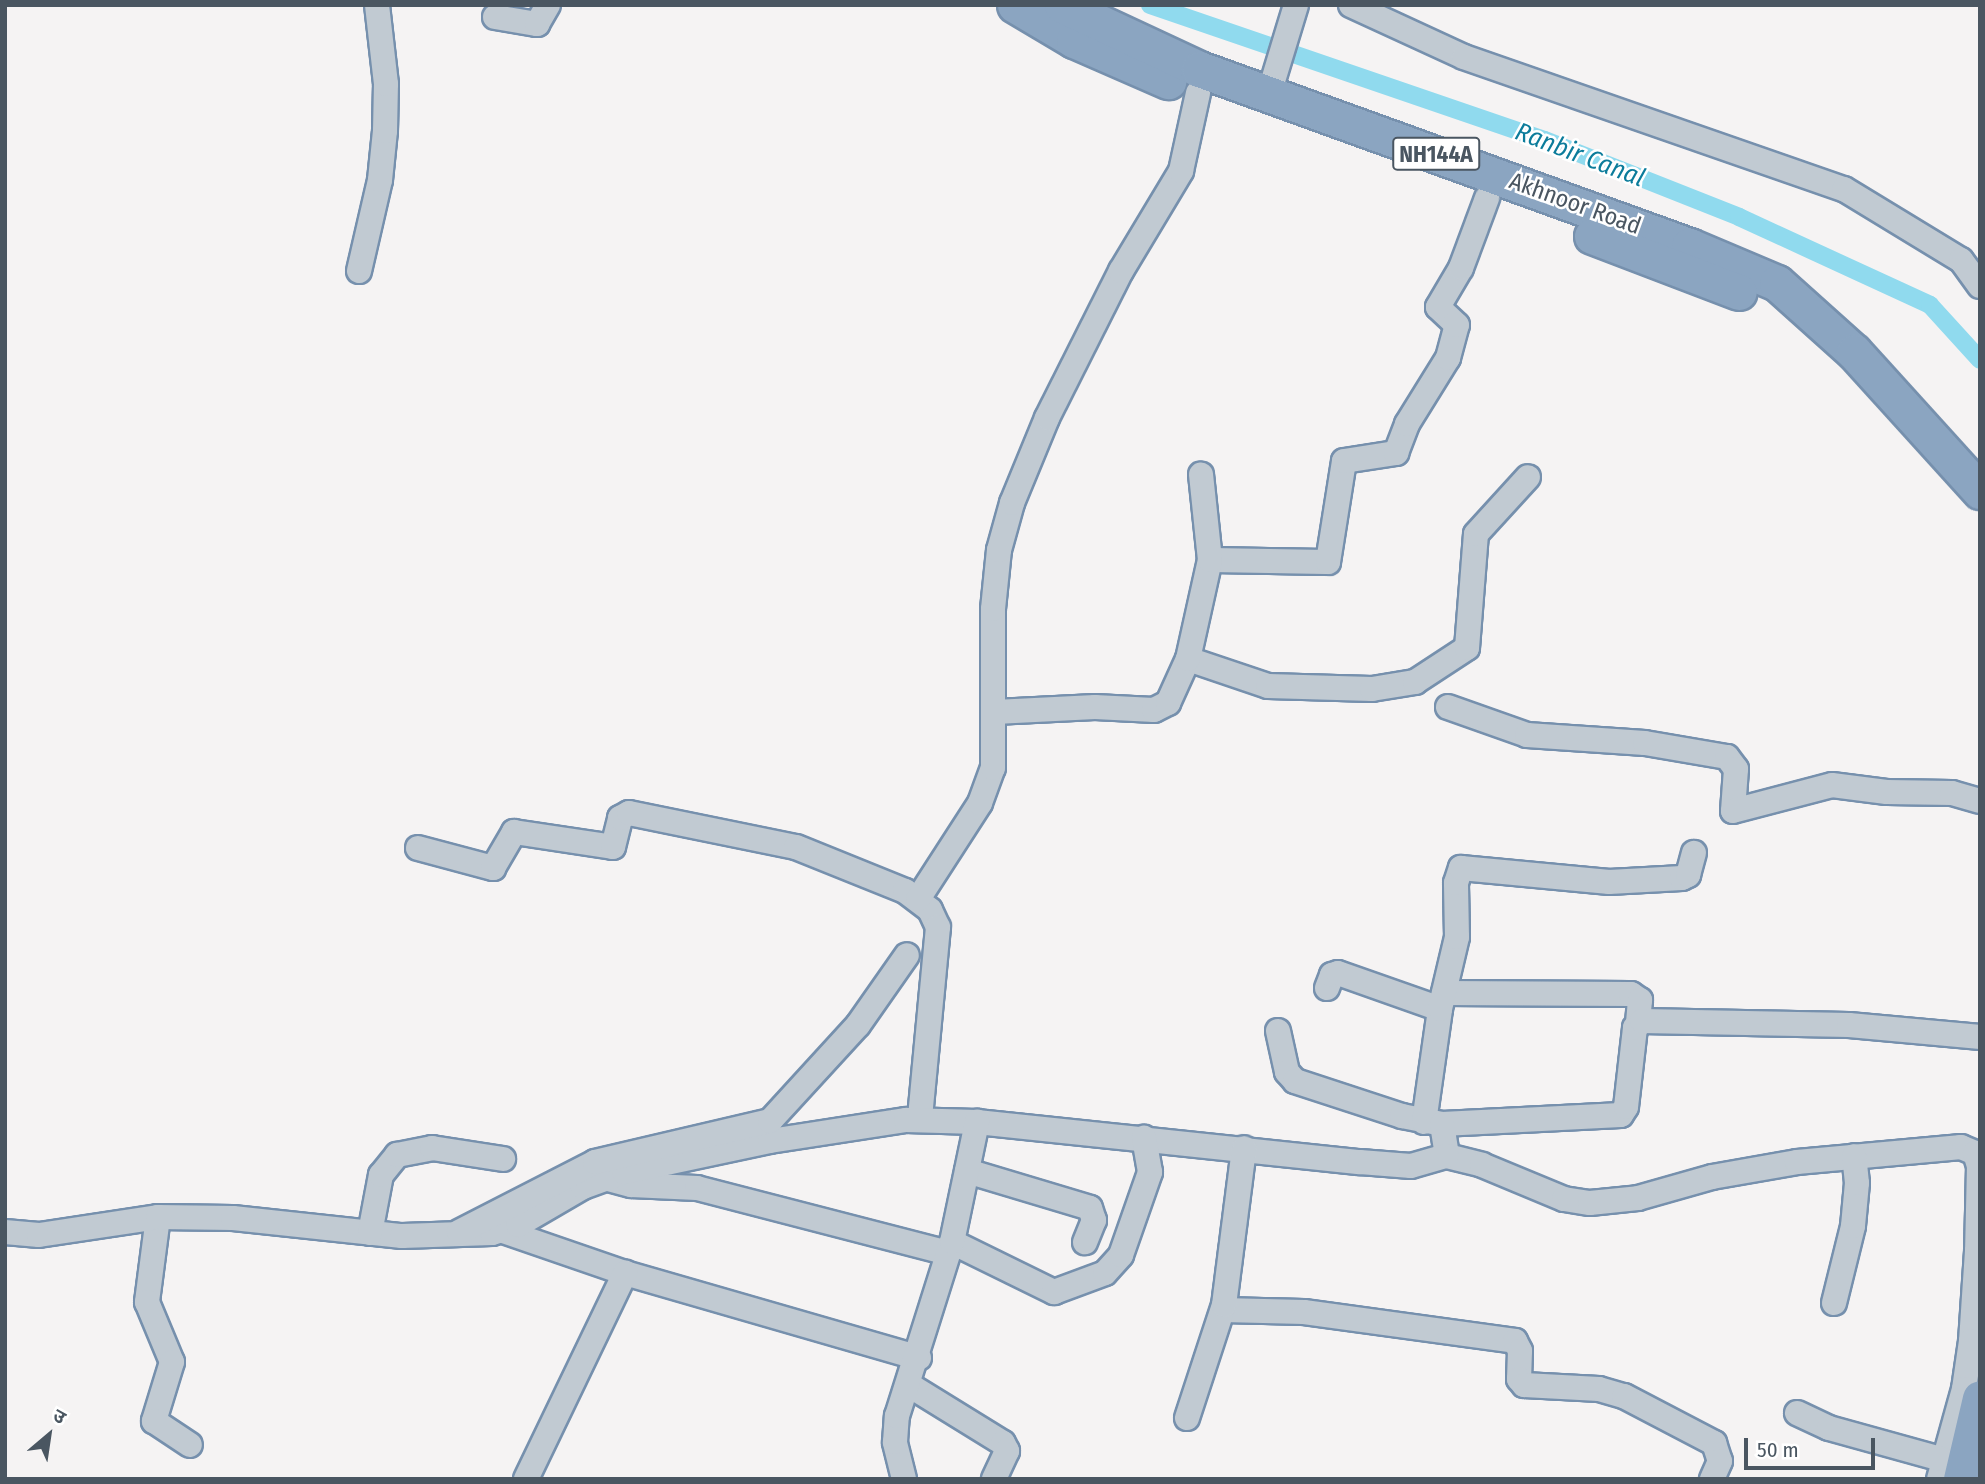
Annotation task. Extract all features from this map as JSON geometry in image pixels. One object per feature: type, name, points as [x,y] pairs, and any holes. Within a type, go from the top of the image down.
[{"type":"highway","points":[[1014,5],[1121,63],[1198,93],[1770,303],[1807,307]]},
{"type":"highway","name":"Akhnoor Road","points":[[1062,5],[1147,47],[1273,81],[1777,283],[1807,307],[1863,362],[1980,491]]},
{"type":"highway","points":[[1948,1473],[1980,1398]]},
{"type":"street","points":[[359,271],[380,180],[385,131],[386,85],[377,5]]},
{"type":"street","points":[[495,17],[537,24],[548,5]]},
{"type":"street","points":[[1351,5],[1464,57],[1843,189],[1961,260],[1980,286]]},
{"type":"street","points":[[1273,81],[1296,11]]},
{"type":"street","points":[[918,899],[988,785],[993,768],[993,609],[999,550],[1012,503],[1046,418],[1121,271],[1181,171],[1198,93]]},
{"type":"street","points":[[1210,559],[1328,562],[1344,461],[1396,453],[1407,424],[1444,366],[1458,329],[1438,307],[1461,268],[1488,198]]},
{"type":"street","points":[[995,712],[1161,708],[1181,681],[1210,559],[1201,474]]},
{"type":"street","points":[[1188,659],[1268,686],[1372,689],[1415,682],[1467,648],[1476,534],[1528,477]]},
{"type":"street","points":[[1448,706],[1527,735],[1646,743],[1727,757],[1735,764],[1733,811],[1832,785],[1886,792],[1952,793],[1980,801]]},
{"type":"street","points":[[418,848],[493,868],[514,832],[613,848],[620,818],[629,813],[678,820],[812,852],[918,899],[938,928],[920,1119]]},
{"type":"street","points":[[1447,1156],[1433,1123],[1442,1001],[1457,937],[1456,883],[1461,868],[1609,882],[1682,878],[1688,875],[1694,853]]},
{"type":"street","points":[[457,1234],[595,1162],[770,1121],[858,1025],[907,955]]},
{"type":"street","points":[[1278,1031],[1287,1072],[1295,1081],[1433,1123],[1620,1115],[1626,1107],[1639,1023],[1640,1000],[1631,994],[1442,1001],[1339,973],[1332,975],[1327,988]]},
{"type":"street","points":[[1639,1023],[1849,1025],[1980,1037]]},
{"type":"street","points":[[503,1231],[605,1178],[770,1141],[920,1119],[977,1122],[1411,1166],[1447,1156],[1482,1164],[1564,1199],[1604,1203],[1759,1168],[1854,1156],[1961,1147],[1978,1158],[1970,1341],[1948,1473],[1829,1428],[1797,1413]]},
{"type":"street","points":[[904,1479],[895,1433],[950,1247],[977,1122]]},
{"type":"street","points":[[605,1178],[631,1185],[697,1188],[950,1247],[1054,1292],[1105,1273],[1121,1255],[1150,1172],[1144,1138]]},
{"type":"street","points":[[370,1233],[381,1175],[397,1155],[432,1148],[503,1159]]},
{"type":"street","points":[[1187,1419],[1223,1310],[1244,1148]]},
{"type":"street","points":[[1834,1303],[1853,1226],[1857,1183],[1854,1156]]},
{"type":"street","points":[[967,1171],[1090,1208],[1094,1220],[1084,1242]]},
{"type":"street","points":[[5,1232],[38,1235],[158,1217],[233,1218],[370,1233],[457,1234],[503,1231],[625,1273],[919,1358]]},
{"type":"street","points":[[158,1217],[147,1302],[172,1365],[155,1421],[190,1444]]},
{"type":"street","points":[[526,1479],[625,1273]]},
{"type":"street","points":[[1223,1310],[1304,1312],[1510,1340],[1520,1346],[1518,1376],[1524,1385],[1610,1391],[1714,1443],[1720,1461],[1712,1479]]},
{"type":"street","points":[[909,1385],[1003,1443],[1007,1451],[994,1479]]},
{"type":"waterway","name":"Ranbir Canal","points":[[1150,5],[1545,140],[1739,217],[1930,305],[1980,360]]}]
